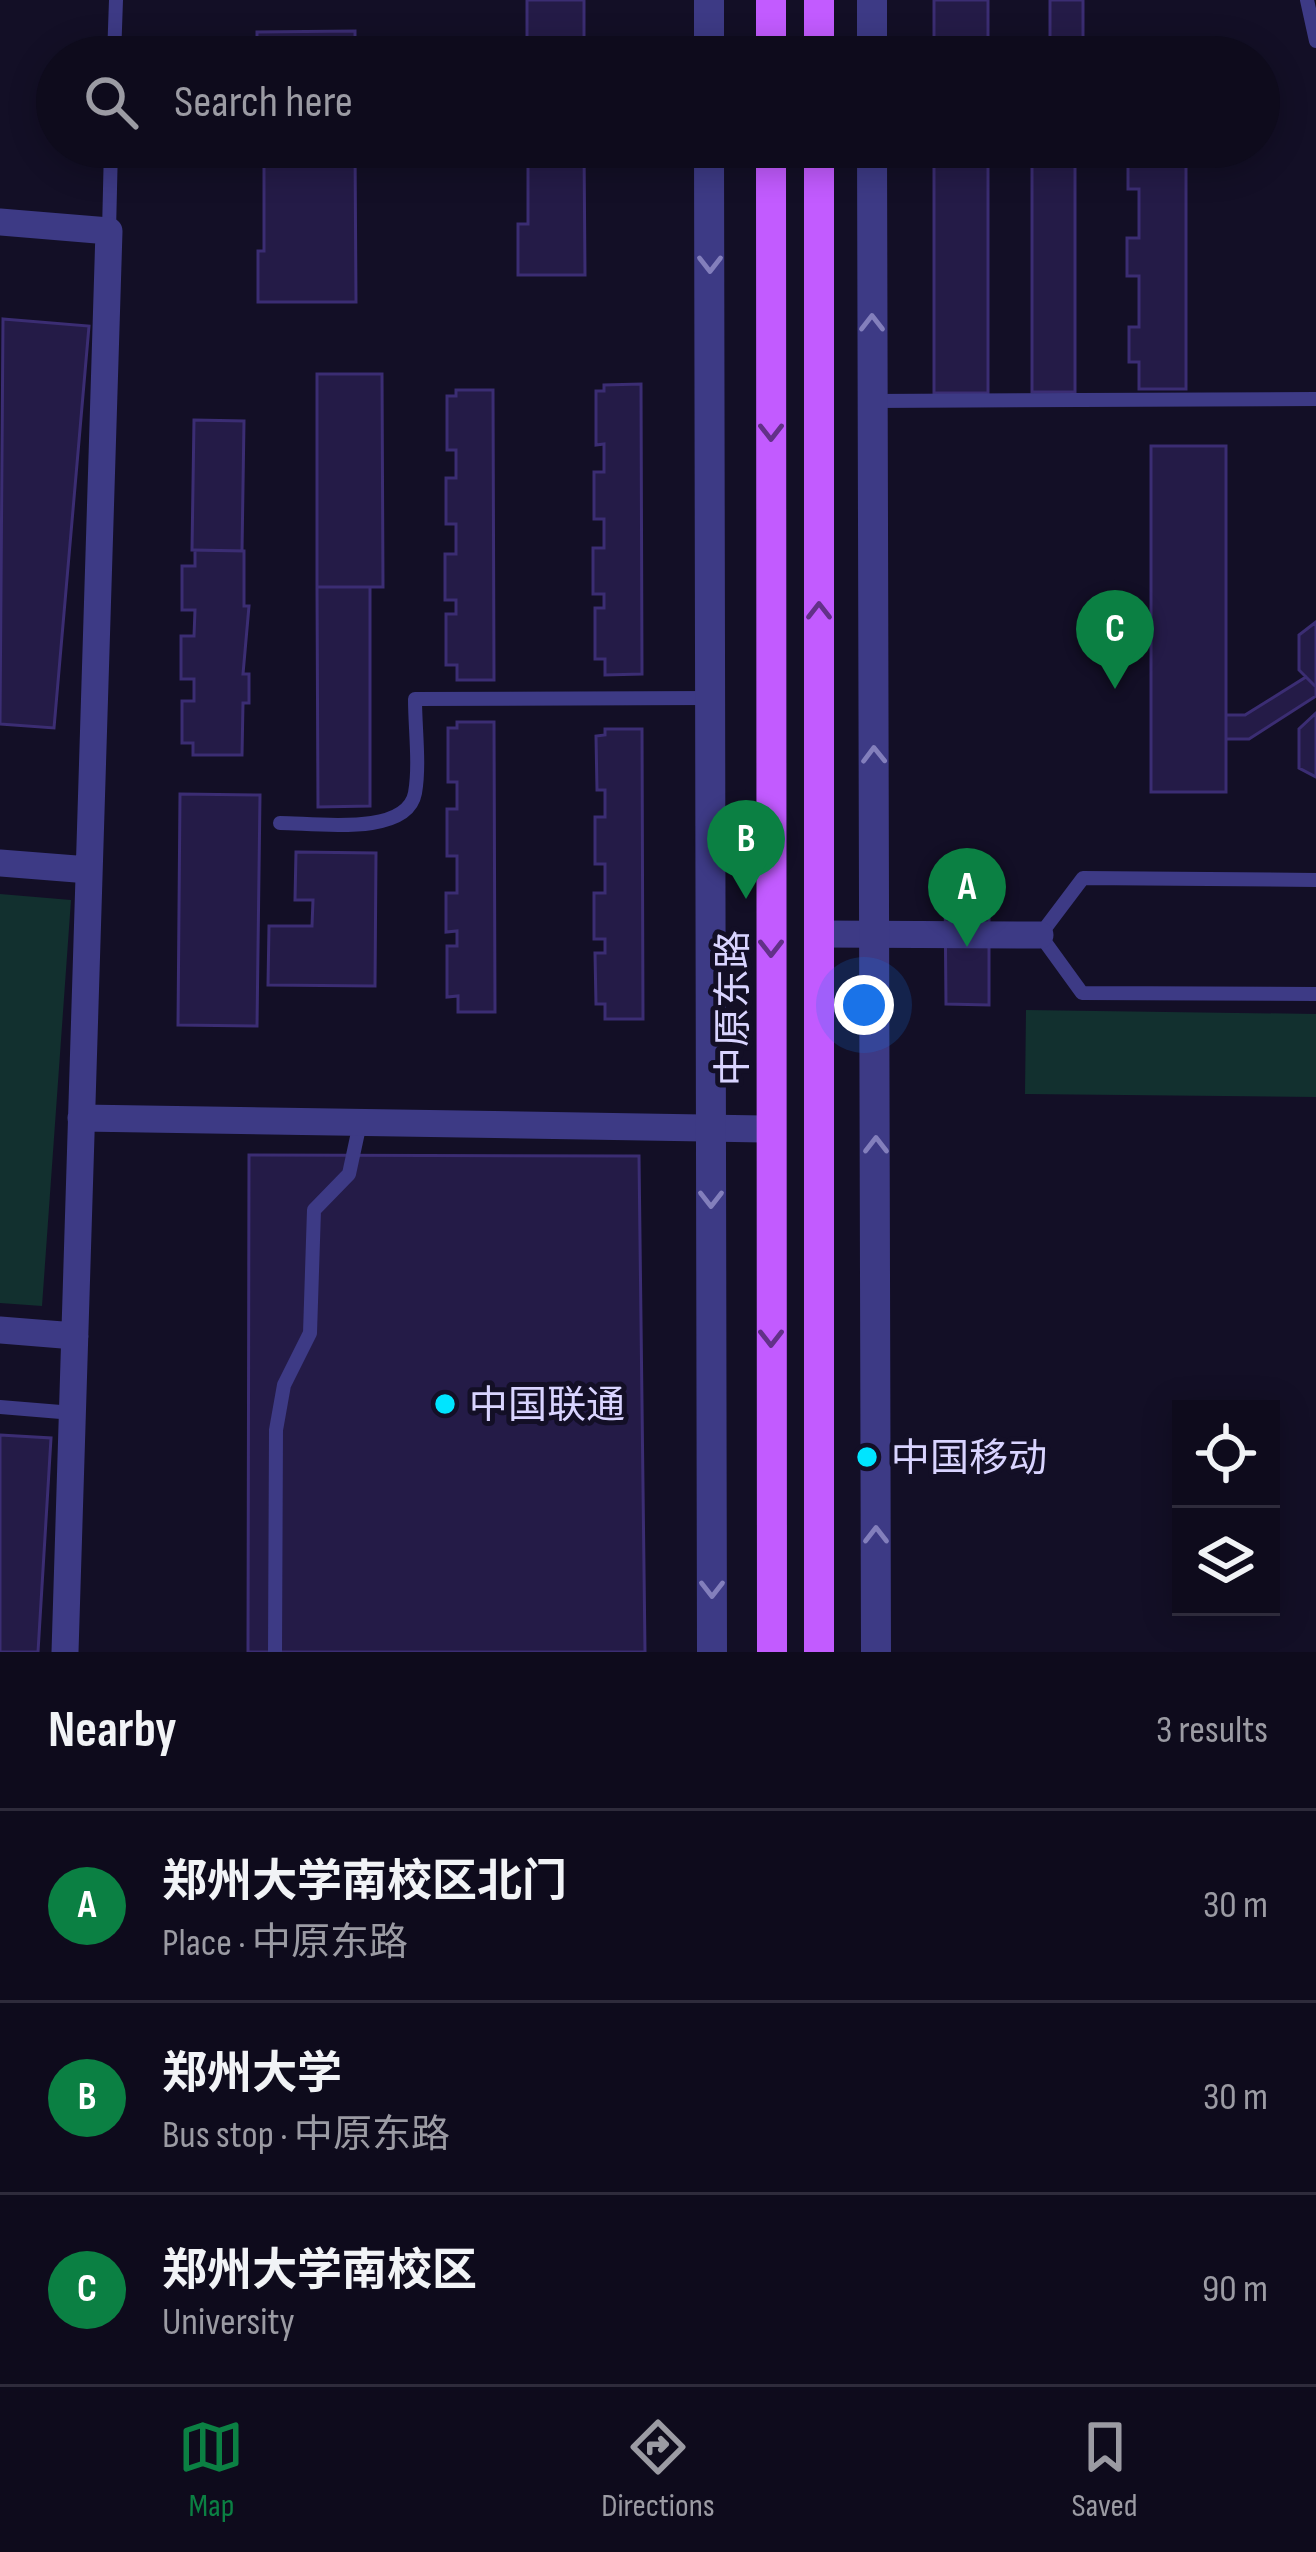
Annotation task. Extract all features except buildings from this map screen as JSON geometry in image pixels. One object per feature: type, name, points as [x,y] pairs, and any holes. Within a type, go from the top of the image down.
[{"type":"main road","points":[[770,0],[771,36]]},
{"type":"main road","points":[[819,0],[819,36]]},
{"type":"main road","name":"中原东路","points":[[771,168],[772,1652]]},
{"type":"main road","points":[[819,168],[819,1652]]},
{"type":"street","points":[[709,0],[709,36]]},
{"type":"street","points":[[872,0],[872,36]]},
{"type":"street","points":[[710,168],[712,1652]]},
{"type":"street","points":[[872,168],[876,1652]]},
{"type":"street","points":[[0,222],[109,231],[65,1652]]},
{"type":"street","points":[[0,863],[89,870]]},
{"type":"street","points":[[819,934],[1040,935]]},
{"type":"street","points":[[81,1118],[771,1129]]},
{"type":"street","points":[[0,1330],[75,1336]]},
{"type":"lane","points":[[115,36],[116,0]]},
{"type":"lane","points":[[1307,0],[1316,41]]},
{"type":"lane","points":[[109,231],[110,168]]},
{"type":"lane","points":[[871,401],[1316,399]]},
{"type":"lane","points":[[280,823],[381,823],[398,818],[411,806],[416,791],[415,699],[710,698]]},
{"type":"lane","points":[[1316,880],[1083,878],[1040,935],[1082,993],[1316,994]]},
{"type":"lane","points":[[274,1652],[276,1430],[284,1385],[310,1333],[314,1210],[349,1174],[360,1124]]},
{"type":"lane","points":[[0,1407],[73,1413]]},
{"type":"green space","points":[[0,894],[71,900],[42,1306],[0,1303]]},
{"type":"green space","points":[[1026,1010],[1316,1014],[1316,1097],[1025,1094]]},
{"type":"place","name":"郑州大学南校区","points":[[1115,689]]},
{"type":"place","name":"郑州大学","points":[[746,899]]},
{"type":"place","name":"郑州大学南校区北门","points":[[967,947]]},
{"type":"place","name":"中国联通","points":[[445,1404]]},
{"type":"place","name":"中国移动","points":[[867,1457]]}]
